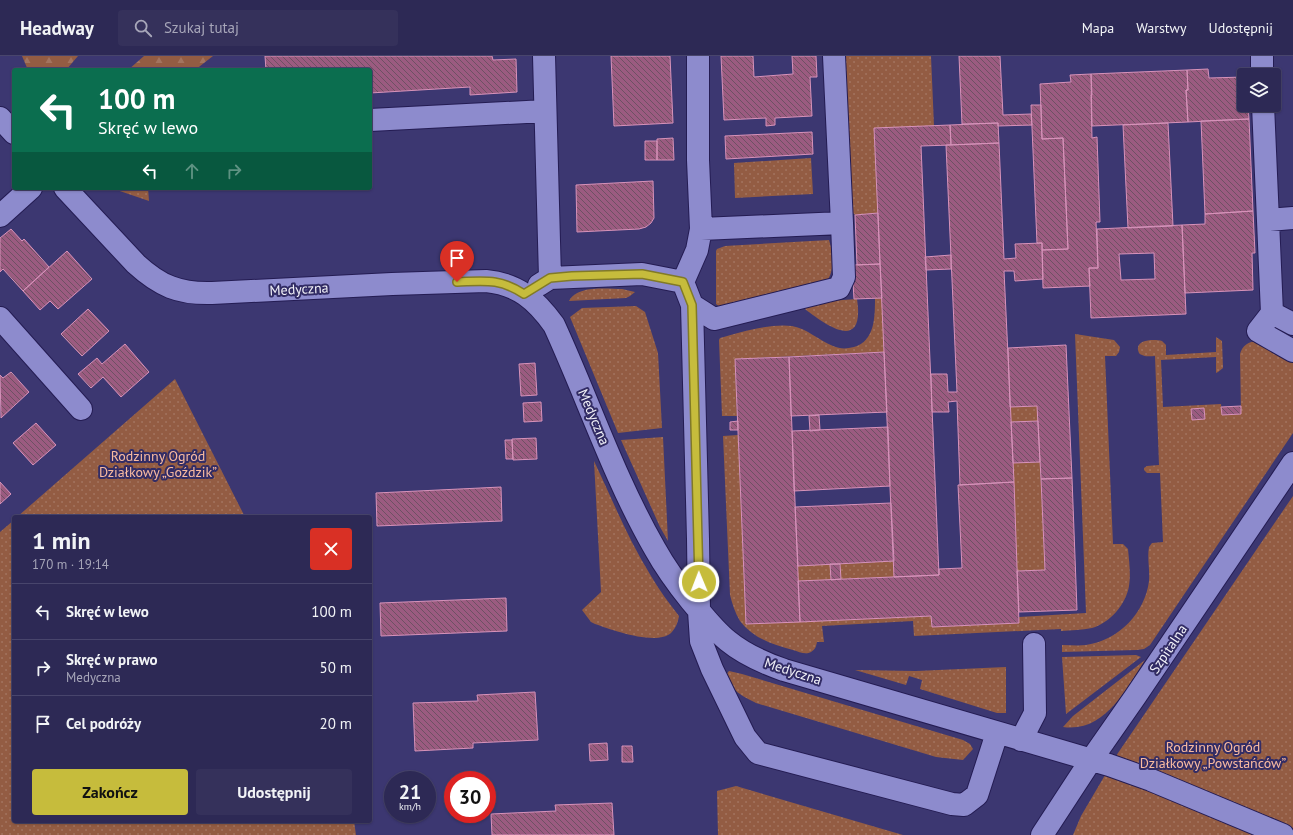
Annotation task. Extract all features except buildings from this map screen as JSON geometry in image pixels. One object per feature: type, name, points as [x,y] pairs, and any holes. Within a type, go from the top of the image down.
[{"type":"street","points":[[544,56],[550,278]]},
{"type":"street","points":[[698,56],[698,160],[701,228],[697,250],[683,282],[692,305],[701,641],[712,669],[745,737],[758,753],[952,804],[964,805],[977,796],[997,732]]},
{"type":"street","points":[[692,305],[714,319],[839,288],[844,277],[834,56]]},
{"type":"street","points":[[1262,56],[1262,68]]},
{"type":"street","points":[[372,120],[545,111]]},
{"type":"street","points":[[1263,112],[1272,313],[1258,330],[1293,351]]},
{"type":"street","points":[[0,118],[12,131]]},
{"type":"street","points":[[0,216],[29,190]]},
{"type":"street","name":"Medyczna","points":[[67,190],[136,264],[165,286],[185,292],[212,293],[486,281],[501,282],[514,288],[524,294],[545,312],[554,325],[630,502],[655,550],[678,585],[699,611],[726,640],[764,663],[1091,760],[1151,780],[1283,835]]},
{"type":"street","points":[[1268,220],[1293,218]]},
{"type":"street","points":[[701,228],[842,223]]},
{"type":"street","points":[[524,294],[550,278],[642,274],[683,282]]},
{"type":"street","points":[[1272,313],[1293,324]]},
{"type":"street","points":[[0,318],[81,409]]},
{"type":"street","name":"Szpitalna","points":[[1042,835],[1091,760],[1293,463]]},
{"type":"street","points":[[1022,740],[1034,713],[1034,644]]},
{"type":"green space","points":[[22,56],[78,56],[68,68],[27,68]]},
{"type":"green space","points":[[144,56],[213,56],[198,68],[130,68]]},
{"type":"green space","points":[[840,56],[931,56],[934,126],[874,129],[878,213],[855,215],[850,210]]},
{"type":"green space","points":[[811,158],[813,194],[735,198],[734,163]]},
{"type":"green space","points":[[117,190],[148,190],[149,201]]},
{"type":"green space","points":[[829,240],[832,250],[832,267],[830,277],[827,281],[721,308],[716,304],[717,249],[725,246]]},
{"type":"green space","points":[[622,289],[635,292],[626,298],[569,301],[579,292],[586,290]]},
{"type":"green space","points":[[875,298],[882,298],[884,352],[735,359],[737,416],[722,416],[720,338],[756,329],[784,325],[798,327],[836,347],[854,347],[861,344],[870,334],[875,313]]},
{"type":"green space","points":[[857,299],[858,315],[855,325],[850,330],[843,331],[834,328],[805,309],[806,307],[829,301]]},
{"type":"green space","points":[[636,306],[645,312],[658,353],[662,428],[618,433],[570,317],[582,308]]},
{"type":"green space","points":[[1075,334],[1114,340],[1120,347],[1116,356],[1105,356],[1113,544],[1123,544],[1128,549],[1130,577],[1127,593],[1121,606],[1111,617],[1105,622],[1092,628],[1080,630],[1061,631],[1061,629],[914,636],[913,621],[822,626],[824,642],[817,642],[814,650],[807,653],[778,646],[757,636],[745,627],[735,611],[730,595],[723,436],[738,435],[746,624],[931,616],[932,627],[1019,623],[1019,617],[1086,613]]},
{"type":"green space","points":[[1216,337],[1222,341],[1223,368],[1216,373],[1216,357],[1161,360],[1163,407],[1221,404],[1222,415],[1241,414],[1240,354],[1246,344],[1257,341],[1293,360],[1293,433],[1150,645],[1144,649],[1137,650],[1062,652],[1062,645],[1086,645],[1098,642],[1119,631],[1128,623],[1142,604],[1146,593],[1149,581],[1149,547],[1152,543],[1163,542],[1160,473],[1147,473],[1144,470],[1147,466],[1159,465],[1155,356],[1145,356],[1140,354],[1138,346],[1143,342],[1155,340],[1162,341],[1166,345],[1166,355],[1216,352]]},
{"type":"green space","name":"Rodzinny Ogród Działkowy „Goździk”","points":[[175,379],[244,515],[19,515]]},
{"type":"green space","points":[[1037,406],[1038,421],[1011,422],[1010,407]]},
{"type":"green space","points":[[663,437],[668,541],[660,527],[621,440]]},
{"type":"green space","points":[[594,461],[643,562],[654,581],[679,616],[674,629],[671,633],[664,637],[655,638],[634,636],[612,630],[591,622],[582,610],[601,592]]},
{"type":"green space","points":[[1040,462],[1045,570],[1017,571],[1013,463]]},
{"type":"green space","name":"Rodzinny Ogród Działkowy „Powstańców”","points":[[1293,496],[1293,835],[1073,835],[1081,816],[1118,753]]},
{"type":"green space","points":[[12,522],[12,823],[354,823],[356,835],[0,835],[0,532]]},
{"type":"green space","points":[[894,561],[894,577],[841,579],[840,564]]},
{"type":"green space","points":[[830,564],[831,580],[798,581],[798,566]]},
{"type":"green space","points":[[1136,655],[1141,657],[1066,714],[1062,657]]},
{"type":"green space","points":[[1145,660],[1122,696],[1113,707],[1102,716],[1091,723],[1078,727],[1063,727],[1073,716]]},
{"type":"green space","points":[[1006,667],[1006,713],[997,713],[920,689],[922,680],[909,676],[906,685],[855,670],[916,671]]},
{"type":"green space","points":[[729,671],[963,740],[970,744],[973,749],[963,760],[936,757],[756,703],[742,695],[731,686],[725,676]]},
{"type":"green space","points":[[736,786],[903,835],[718,835],[717,791]]},
{"type":"route","points":[[457,282],[501,282],[524,294],[550,278],[572,276],[642,274],[683,282],[692,305],[699,582]]}]
